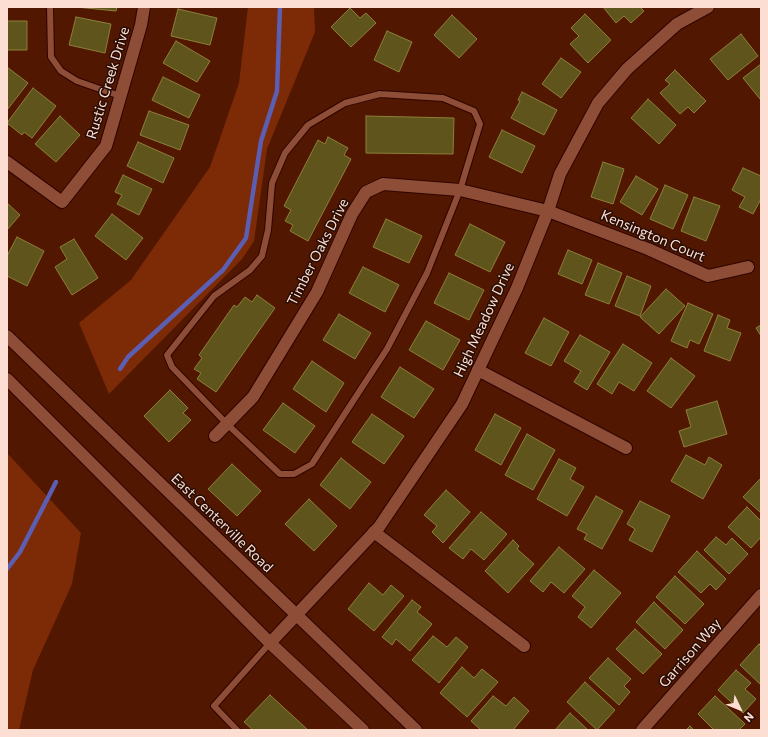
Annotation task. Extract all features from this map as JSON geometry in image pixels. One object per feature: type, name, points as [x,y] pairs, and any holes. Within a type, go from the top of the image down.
[{"type":"street","name":"Rustic Creek Drive","points":[[7,162],[62,202],[106,146],[141,26],[144,7]]},
{"type":"street","name":"High Meadow Drive","points":[[270,643],[374,532],[462,404],[516,288],[548,211],[560,174],[598,103],[627,69],[677,24],[708,7]]},
{"type":"street","name":"Timber Oaks Drive","points":[[215,436],[253,397],[276,360],[317,292],[352,214],[366,192],[383,184],[460,190],[548,211]]},
{"type":"street","name":"Kensington Court","points":[[548,211],[648,248],[708,276],[748,267]]},
{"type":"street","name":"East Centerville Road","points":[[7,336],[416,730]]},
{"type":"street","points":[[478,370],[626,448]]},
{"type":"street","points":[[7,378],[270,643],[363,730]]},
{"type":"street","points":[[374,532],[524,646]]},
{"type":"street","name":"Garrison Way","points":[[642,730],[761,595]]},
{"type":"lane","points":[[50,7],[51,57],[61,71],[77,81],[120,96]]},
{"type":"lane","points":[[380,94],[443,98],[474,111],[480,124],[460,190],[427,273],[387,349],[312,464],[294,474],[280,474],[226,424],[172,367],[167,355],[214,296],[250,270],[262,256],[268,230],[272,183],[285,154],[308,125],[344,103],[380,94]]},
{"type":"lane","points":[[237,730],[214,706],[270,643]]},
{"type":"shaded area","points":[[248,7],[314,7],[315,32],[267,149],[254,241],[242,259],[109,394],[79,323],[131,280],[210,167],[239,83]]},
{"type":"shaded area","points":[[7,453],[81,533],[72,584],[33,670],[19,730],[7,730]]},
{"type":"building","points":[[76,7],[117,7],[116,11]]},
{"type":"building","points":[[603,7],[640,7],[644,11],[631,23],[624,16],[616,23]]},
{"type":"building","points":[[350,8],[360,18],[366,13],[376,23],[351,47],[331,27]]},
{"type":"building","points":[[178,9],[217,18],[210,45],[171,36]]},
{"type":"building","points":[[585,14],[611,40],[588,63],[570,44],[579,36],[571,28]]},
{"type":"building","points":[[452,15],[477,39],[459,58],[434,35]]},
{"type":"building","points":[[76,17],[111,24],[105,53],[69,45]]},
{"type":"building","points":[[7,21],[27,21],[27,50],[7,50]]},
{"type":"building","points":[[387,31],[412,42],[399,72],[374,60]]},
{"type":"building","points":[[741,34],[758,56],[728,80],[710,59]]},
{"type":"building","points":[[176,41],[210,61],[197,82],[163,63]]},
{"type":"building","points":[[561,58],[581,72],[561,98],[542,84]]},
{"type":"building","points":[[761,64],[761,99],[760,99],[743,78]]},
{"type":"building","points":[[7,67],[28,83],[7,110]]},
{"type":"building","points":[[675,70],[706,101],[694,113],[688,107],[680,114],[660,93],[670,84],[665,80]]},
{"type":"building","points":[[163,77],[200,95],[189,118],[152,100]]},
{"type":"building","points":[[33,88],[56,106],[32,138],[24,132],[22,135],[7,123]]},
{"type":"building","points":[[522,92],[557,110],[544,135],[511,118],[520,101],[518,100]]},
{"type":"building","points":[[648,99],[676,125],[659,144],[631,118]]},
{"type":"building","points":[[149,111],[189,125],[180,150],[140,135]]},
{"type":"building","points":[[60,116],[80,135],[56,162],[35,144]]},
{"type":"building","points":[[366,116],[454,118],[453,154],[366,153]]},
{"type":"building","points":[[502,130],[535,146],[522,173],[489,157]]},
{"type":"building","points":[[328,137],[348,148],[344,155],[351,159],[308,241],[290,231],[293,225],[285,221],[291,210],[284,206],[318,140],[325,144]]},
{"type":"building","points":[[138,142],[174,158],[163,183],[127,166]]},
{"type":"building","points":[[603,162],[624,169],[613,204],[591,197]]},
{"type":"building","points":[[743,168],[761,176],[761,199],[753,214],[739,207],[745,197],[732,190]]},
{"type":"building","points":[[123,175],[152,189],[139,215],[117,204],[122,195],[115,192]]},
{"type":"building","points":[[636,176],[658,189],[642,215],[620,202]]},
{"type":"building","points":[[665,185],[688,195],[673,229],[650,219]]},
{"type":"building","points":[[694,197],[720,206],[706,241],[681,231]]},
{"type":"building","points":[[7,203],[20,215],[7,230]]},
{"type":"building","points":[[112,214],[143,238],[126,260],[95,236]]},
{"type":"building","points":[[386,219],[422,236],[409,263],[373,247]]},
{"type":"building","points":[[470,224],[505,242],[490,272],[455,255]]},
{"type":"building","points":[[17,237],[44,251],[27,286],[7,276],[7,256]]},
{"type":"building","points":[[74,239],[98,278],[72,295],[55,267],[67,259],[60,247]]},
{"type":"building","points":[[568,250],[592,260],[582,284],[558,274]]},
{"type":"building","points":[[598,263],[622,273],[609,304],[585,295]]},
{"type":"building","points":[[363,267],[399,285],[385,312],[349,293]]},
{"type":"building","points":[[449,273],[484,290],[469,320],[434,303]]},
{"type":"building","points":[[627,276],[651,286],[640,316],[615,306]]},
{"type":"building","points":[[666,289],[685,306],[659,334],[640,317]]},
{"type":"building","points":[[257,295],[275,308],[216,392],[197,379],[201,373],[194,369],[202,358],[199,355],[234,305],[237,307],[245,297],[252,302]]},
{"type":"building","points":[[688,303],[713,314],[699,344],[690,340],[687,348],[671,341]]},
{"type":"building","points":[[339,314],[371,333],[355,359],[323,340]]},
{"type":"building","points":[[718,315],[730,320],[727,328],[741,333],[730,361],[704,351]]},
{"type":"building","points":[[544,318],[569,332],[551,366],[525,353]]},
{"type":"building","points":[[426,321],[460,340],[443,370],[409,350]]},
{"type":"building","points":[[761,325],[761,336],[756,328]]},
{"type":"building","points":[[580,335],[610,352],[587,390],[574,382],[581,371],[564,361]]},
{"type":"building","points":[[623,344],[652,363],[634,391],[619,382],[612,394],[597,384]]},
{"type":"building","points":[[671,358],[695,376],[671,408],[647,391]]},
{"type":"building","points":[[312,361],[344,383],[326,412],[293,389]]},
{"type":"building","points":[[400,367],[434,389],[414,418],[381,397]]},
{"type":"building","points":[[170,390],[188,408],[183,413],[191,420],[169,442],[144,416]]},
{"type":"building","points":[[717,401],[727,434],[684,447],[679,431],[691,427],[686,410]]},
{"type":"building","points":[[283,403],[315,426],[295,453],[263,430]]},
{"type":"building","points":[[372,414],[404,436],[384,464],[352,442]]},
{"type":"building","points":[[495,414],[521,428],[501,465],[475,450]]},
{"type":"building","points":[[527,434],[555,450],[533,490],[505,475]]},
{"type":"building","points":[[686,455],[705,465],[709,457],[722,465],[703,499],[671,481]]},
{"type":"building","points":[[341,458],[371,482],[350,509],[320,485]]},
{"type":"building","points":[[559,459],[576,468],[570,479],[584,487],[567,516],[537,499]]},
{"type":"building","points":[[232,464],[261,491],[237,516],[208,489]]},
{"type":"building","points":[[761,478],[761,513],[743,497]]},
{"type":"building","points":[[446,490],[470,512],[443,543],[432,532],[437,526],[424,515]]},
{"type":"building","points":[[596,496],[623,511],[602,549],[584,539],[587,534],[577,529]]},
{"type":"building","points":[[309,499],[337,526],[314,551],[285,524]]},
{"type":"building","points":[[640,501],[670,516],[652,552],[629,540],[635,529],[627,524]]},
{"type":"building","points":[[747,507],[761,521],[761,537],[751,548],[728,527]]},
{"type":"building","points":[[481,512],[507,534],[484,560],[471,549],[463,559],[449,548]]},
{"type":"building","points":[[716,537],[726,545],[732,538],[748,554],[729,574],[704,550]]},
{"type":"building","points":[[513,540],[519,546],[517,549],[534,564],[508,593],[485,571]]},
{"type":"building","points":[[559,547],[585,569],[564,593],[551,582],[543,592],[530,581]]},
{"type":"building","points":[[697,551],[726,579],[716,590],[710,584],[701,593],[678,572]]},
{"type":"building","points":[[594,570],[621,593],[591,628],[578,617],[585,607],[572,596]]},
{"type":"building","points":[[675,576],[704,604],[685,624],[656,597]]},
{"type":"building","points":[[369,583],[383,595],[391,585],[404,596],[374,631],[348,609]]},
{"type":"building","points":[[412,600],[421,607],[417,612],[432,624],[410,651],[396,639],[392,645],[382,637]]},
{"type":"building","points":[[654,602],[683,630],[665,649],[636,622]]},
{"type":"building","points":[[635,629],[662,654],[643,674],[616,649]]},
{"type":"building","points":[[433,636],[447,647],[456,637],[468,647],[439,683],[412,660]]},
{"type":"building","points":[[759,644],[761,646],[761,685],[740,665]]},
{"type":"building","points":[[608,658],[631,679],[624,686],[630,692],[619,705],[589,678]]},
{"type":"building","points":[[462,667],[474,678],[482,669],[498,682],[467,717],[440,693]]},
{"type":"building","points":[[736,670],[751,683],[745,689],[756,699],[743,713],[718,690]]},
{"type":"building","points":[[585,682],[615,710],[597,730],[567,702]]},
{"type":"building","points":[[270,695],[308,730],[253,730],[244,722]]},
{"type":"building","points":[[493,696],[506,706],[514,697],[529,711],[513,730],[481,730],[471,721]]},
{"type":"building","points":[[715,696],[745,724],[739,730],[714,730],[698,714]]},
{"type":"building","points":[[570,713],[588,730],[555,730]]},
{"type":"building","points":[[690,726],[694,730],[686,730]]},
{"type":"waterway","points":[[120,369],[128,357],[223,270],[246,238],[261,141],[277,91],[280,7]]},
{"type":"waterway","points":[[7,569],[20,552],[56,482]]}]
